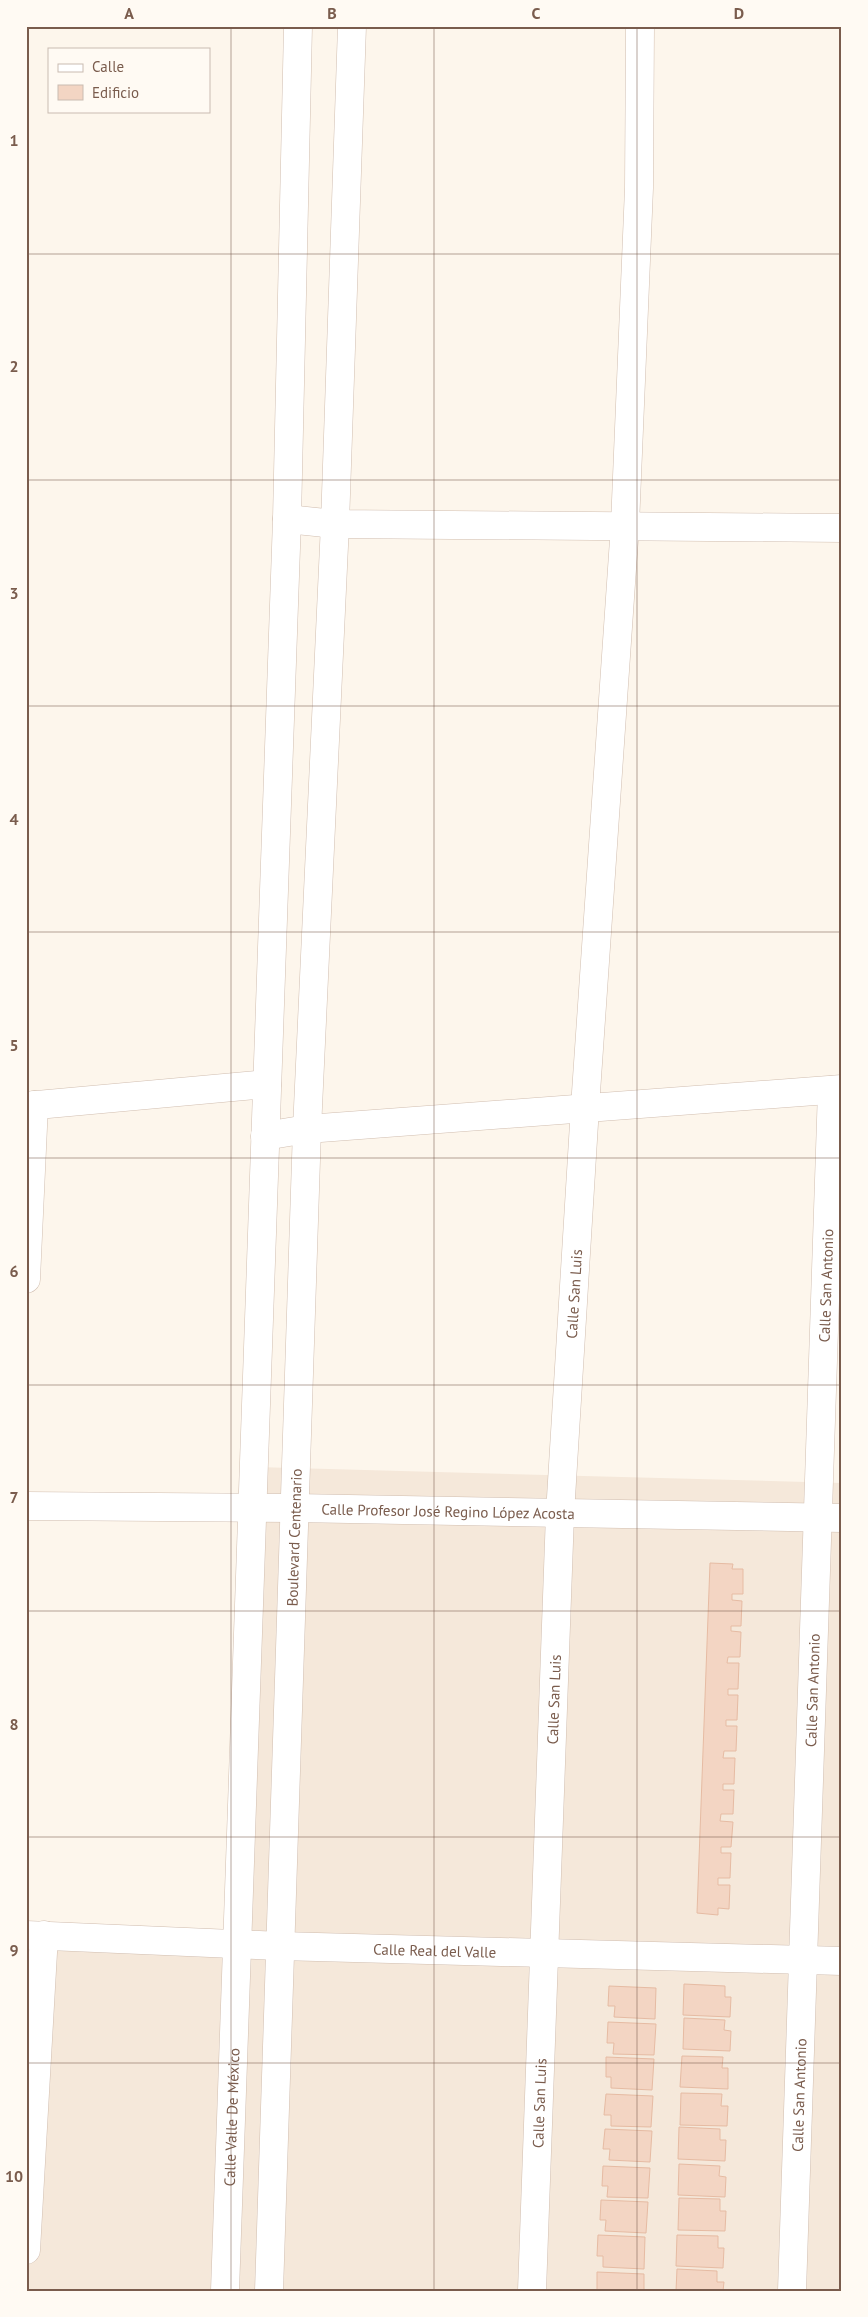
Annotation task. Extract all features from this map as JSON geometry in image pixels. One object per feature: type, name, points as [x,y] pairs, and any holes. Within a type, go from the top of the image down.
[{"type":"street","points":[[238,1944],[287,519],[298,26]]},
{"type":"street","name":"Boulevard Centenario","points":[[280,1946],[307,1129],[335,524],[352,26]]},
{"type":"street","name":"Calle San Luis","points":[[532,2291],[560,1514],[624,526],[638,188],[640,26]]},
{"type":"street","points":[[287,519],[335,524],[842,528]]},
{"type":"street","points":[[26,1278],[30,1106],[267,1084]]},
{"type":"street","points":[[265,1136],[307,1129],[837,1089]]},
{"type":"street","name":"Calle San Antonio","points":[[792,2291],[803,1959],[830,1518],[837,1089]]},
{"type":"street","name":"Calle Profesor José Regino López Acosta","points":[[26,1506],[295,1508],[830,1518]]},
{"type":"street","points":[[26,2250],[35,1935]]},
{"type":"street","name":"Calle Real del Valle","points":[[35,1935],[280,1946],[842,1961]]},
{"type":"street","name":"Calle Valle De México","points":[[225,2291],[238,1944]]},
{"type":"street","points":[[269,2291],[280,1946]]},
{"type":"shaded area","points":[[256,1467],[842,1483],[842,2291],[26,2291],[26,1921],[241,1930]]},
{"type":"building","points":[[710,1563],[733,1564],[732,1569],[743,1569],[743,1594],[732,1594],[732,1600],[742,1601],[741,1626],[731,1626],[731,1631],[741,1632],[740,1657],[728,1657],[727,1663],[739,1663],[738,1689],[728,1689],[728,1695],[738,1695],[737,1720],[726,1720],[726,1726],[737,1726],[736,1751],[724,1751],[723,1758],[735,1758],[734,1784],[723,1784],[723,1790],[734,1790],[733,1814],[721,1814],[720,1821],[733,1822],[731,1847],[721,1847],[721,1853],[731,1853],[730,1878],[718,1878],[718,1885],[730,1885],[729,1909],[718,1908],[718,1915],[697,1913]]},
{"type":"building","points":[[684,1984],[725,1986],[725,1997],[731,1997],[730,2017],[683,2015]]},
{"type":"building","points":[[609,1986],[656,1988],[655,2019],[614,2017],[615,2006],[608,2006]]},
{"type":"building","points":[[684,2018],[725,2020],[724,2030],[731,2031],[730,2051],[683,2049]]},
{"type":"building","points":[[608,2022],[656,2024],[654,2055],[613,2054],[614,2043],[607,2043]]},
{"type":"building","points":[[682,2056],[723,2057],[722,2068],[728,2068],[728,2089],[680,2087]]},
{"type":"building","points":[[606,2057],[654,2059],[652,2090],[611,2088],[611,2077],[606,2077]]},
{"type":"building","points":[[681,2093],[722,2094],[721,2106],[728,2106],[727,2126],[680,2125]]},
{"type":"building","points":[[606,2094],[653,2096],[651,2127],[611,2126],[611,2115],[604,2115]]},
{"type":"building","points":[[679,2127],[720,2129],[720,2140],[726,2140],[725,2161],[678,2159]]},
{"type":"building","points":[[605,2129],[652,2131],[650,2162],[609,2160],[610,2149],[603,2149]]},
{"type":"building","points":[[679,2164],[720,2166],[719,2176],[726,2177],[725,2197],[678,2195]]},
{"type":"building","points":[[603,2166],[650,2168],[648,2198],[607,2197],[608,2186],[602,2186]]},
{"type":"building","points":[[679,2198],[720,2199],[720,2211],[726,2211],[725,2231],[678,2230]]},
{"type":"building","points":[[601,2200],[648,2202],[646,2233],[605,2231],[606,2220],[600,2220]]},
{"type":"building","points":[[598,2235],[645,2237],[644,2269],[603,2267],[603,2256],[597,2256]]},
{"type":"building","points":[[677,2235],[718,2236],[718,2248],[724,2248],[723,2268],[676,2266]]},
{"type":"building","points":[[677,2269],[717,2271],[717,2282],[724,2282],[723,2291],[676,2291]]},
{"type":"building","points":[[597,2272],[644,2274],[644,2291],[597,2291]]}]
